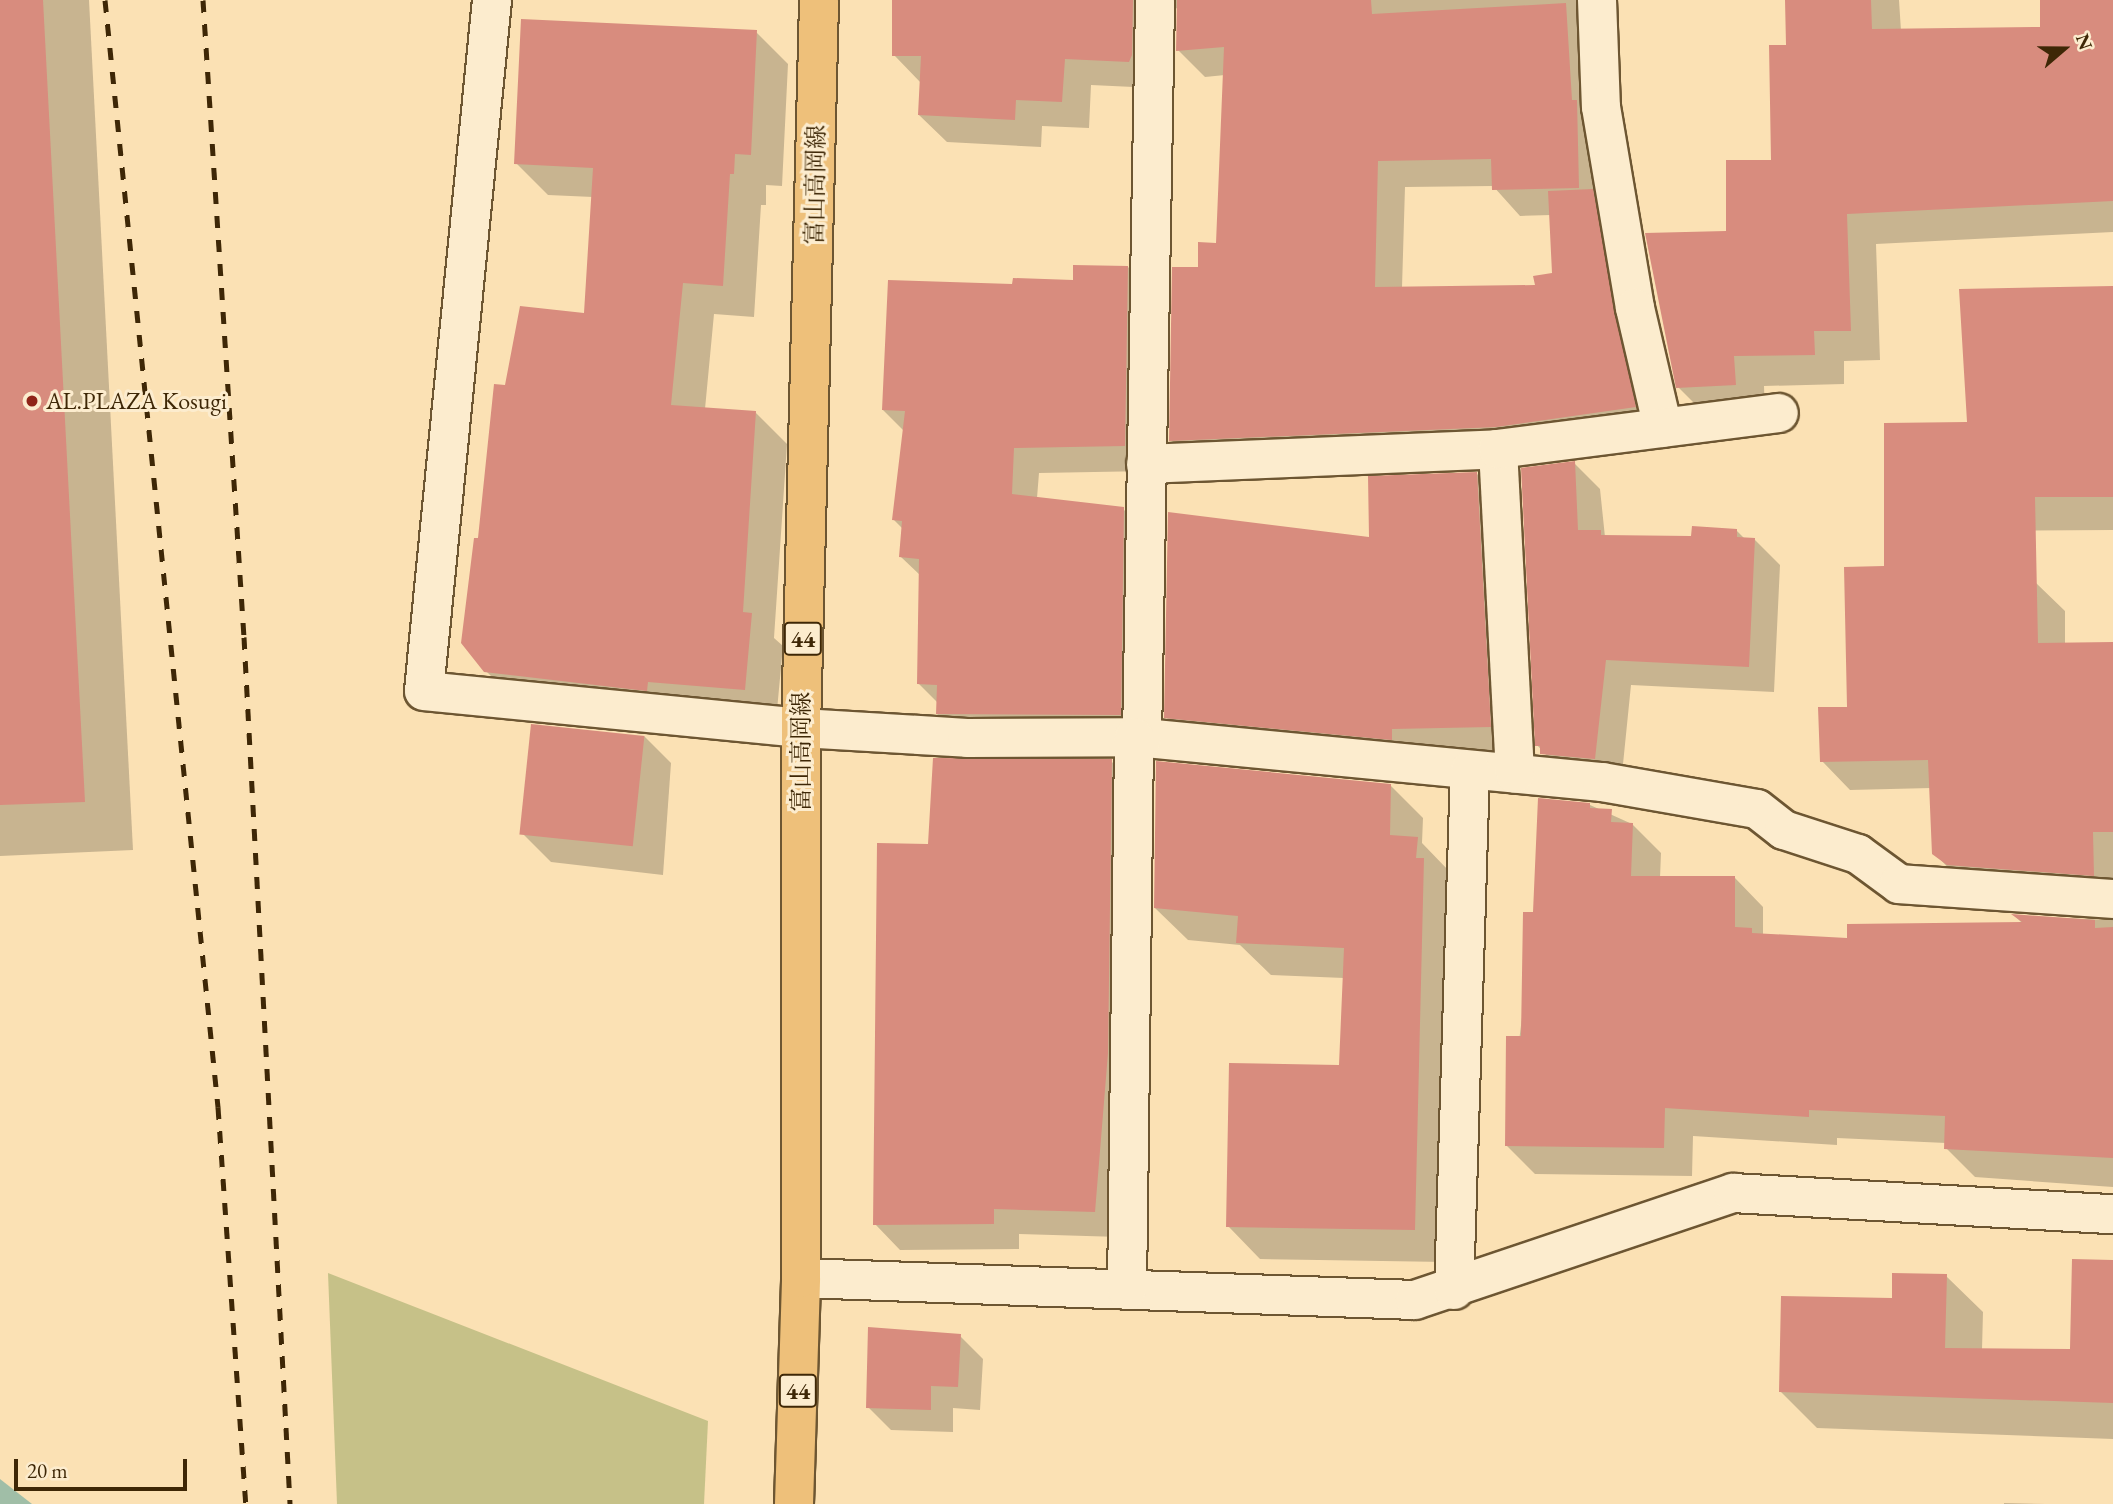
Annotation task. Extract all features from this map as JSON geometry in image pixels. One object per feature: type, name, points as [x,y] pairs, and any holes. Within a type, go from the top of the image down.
[{"type":"main road","name":"富山高岡線","points":[[794,1504],[801,1278],[801,728],[819,0]]},
{"type":"street","points":[[492,0],[424,691],[801,728],[967,738],[1138,738],[1602,782],[1757,809],[1784,830],[1858,854],[1899,884],[2113,899]]},
{"type":"street","points":[[1127,1290],[1155,0]]},
{"type":"street","points":[[1597,0],[1601,107],[1635,308],[1663,428]]},
{"type":"street","points":[[1146,464],[1498,449],[1779,414]]},
{"type":"street","points":[[1498,449],[1515,774]]},
{"type":"street","points":[[1454,1290],[1470,770]]},
{"type":"street","points":[[801,1278],[1415,1300],[1454,1290],[1733,1193],[2113,1214]]},
{"type":"shaded area","points":[[328,1273],[708,1421],[704,1504],[337,1504]]},
{"type":"shaded area","points":[[0,1479],[32,1504],[0,1504]]},
{"type":"building","name":"AL.PLAZA Kosugi","points":[[0,0],[43,0],[85,802],[0,805]]},
{"type":"building","points":[[892,0],[1133,0],[1132,55],[1129,62],[1065,59],[1062,102],[1016,100],[1015,120],[918,115],[921,56],[892,56]]},
{"type":"building","points":[[1177,0],[1371,0],[1372,14],[1566,3],[1572,100],[1577,100],[1579,188],[1492,190],[1491,159],[1378,161],[1375,287],[1535,285],[1533,276],[1552,273],[1548,191],[1593,189],[1636,407],[1496,427],[1169,441],[1172,267],[1198,267],[1198,242],[1216,243],[1224,47],[1176,51]]},
{"type":"building","points":[[1785,0],[1871,0],[1872,29],[2040,27],[2040,0],[2113,0],[2113,201],[1847,214],[1851,331],[1814,331],[1815,355],[1734,356],[1736,385],[1676,388],[1645,233],[1726,231],[1726,160],[1771,160],[1769,45],[1786,45]]},
{"type":"building","points":[[521,19],[757,30],[751,155],[735,154],[734,174],[730,174],[723,286],[683,283],[671,405],[756,411],[743,612],[752,613],[745,690],[648,682],[647,691],[484,672],[461,643],[474,538],[478,538],[494,384],[505,385],[520,306],[584,313],[593,168],[514,164]]},
{"type":"building","points":[[1073,265],[1128,266],[1125,446],[1014,448],[1012,494],[1124,507],[1121,715],[936,714],[937,685],[917,684],[919,559],[899,557],[902,521],[892,520],[905,411],[882,410],[888,280],[1012,284],[1013,278],[1073,280]]},
{"type":"building","points":[[2113,286],[2113,497],[2035,497],[2038,643],[2113,642],[2113,832],[2093,832],[2094,876],[1947,865],[1932,854],[1928,760],[1820,762],[1818,707],[1847,707],[1844,567],[1884,566],[1884,423],[1967,422],[1959,289]]},
{"type":"building","points":[[1575,461],[1578,530],[1601,530],[1601,535],[1691,536],[1692,526],[1737,529],[1737,537],[1755,538],[1749,667],[1606,660],[1595,759],[1540,754],[1540,746],[1535,746],[1521,468]]},
{"type":"building","points":[[1477,472],[1491,727],[1392,729],[1392,740],[1164,718],[1168,512],[1369,537],[1368,476]]},
{"type":"building","points":[[531,724],[644,736],[633,846],[519,834]]},
{"type":"building","points":[[933,758],[1112,759],[1108,1053],[1095,1212],[994,1209],[994,1224],[873,1225],[877,843],[928,844]]},
{"type":"building","points":[[1156,761],[1391,784],[1390,835],[1418,837],[1416,858],[1424,858],[1415,1230],[1226,1227],[1229,1063],[1339,1065],[1344,948],[1236,943],[1238,916],[1154,908]]},
{"type":"building","points":[[1538,798],[1590,803],[1590,808],[1612,809],[1611,822],[1633,823],[1631,876],[1735,876],[1735,927],[1752,928],[1752,933],[1847,938],[1847,924],[2022,922],[2011,914],[2095,920],[2095,928],[2113,927],[2113,1158],[1944,1149],[1945,1116],[1809,1110],[1809,1117],[1665,1108],[1664,1148],[1505,1146],[1506,1036],[1521,1036],[1523,912],[1533,912]]},
{"type":"building","points":[[2072,1259],[2113,1260],[2113,1403],[1779,1392],[1781,1296],[1892,1298],[1892,1273],[1947,1274],[1945,1348],[2070,1349]]},
{"type":"building","points":[[868,1327],[961,1334],[958,1387],[931,1386],[931,1410],[866,1408]]},
{"type":"railway","points":[[105,0],[218,1107],[246,1504]]},
{"type":"railway","points":[[203,0],[244,637],[290,1504]]},
{"type":"place","name":"AL.PLAZA Kosugi","points":[[32,401]]}]
